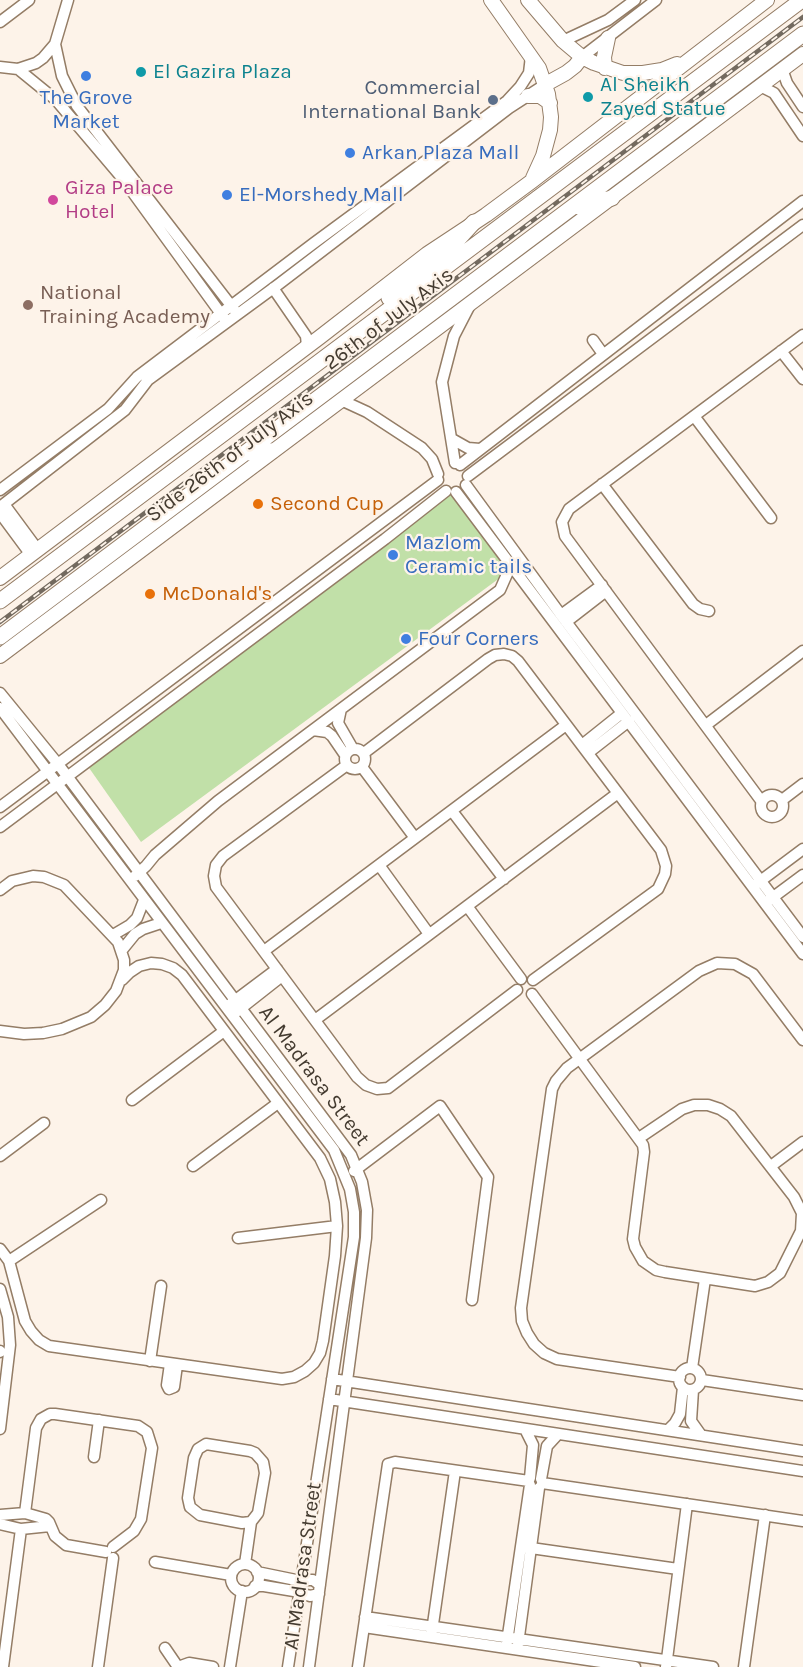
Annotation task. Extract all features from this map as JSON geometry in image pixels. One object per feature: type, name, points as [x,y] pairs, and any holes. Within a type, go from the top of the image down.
[{"type":"highway","name":"26th of July Axis","points":[[0,601],[802,0]]},
{"type":"highway","name":"26th of July Axis","points":[[0,637],[803,34]]},
{"type":"highway","points":[[570,209],[612,198]]},
{"type":"highway","points":[[337,349],[352,329],[461,238],[474,222]]},
{"type":"highway","points":[[246,453],[272,452]]},
{"type":"highway","points":[[0,588],[36,574]]},
{"type":"main road","points":[[491,0],[531,56],[546,84],[551,117],[548,144],[532,181]]},
{"type":"main road","points":[[528,0],[563,41],[582,57],[605,68],[623,73],[643,73],[662,70],[696,56]]},
{"type":"main road","name":"Side 26th of July Axis","points":[[0,578],[427,254],[532,181],[768,0]]},
{"type":"main road","points":[[605,68],[604,57],[609,38]]},
{"type":"main road","name":"Side 26th of July Axis","points":[[0,656],[760,86],[785,76],[803,54]]},
{"type":"main road","points":[[546,84],[566,73],[582,57]]},
{"type":"main road","points":[[528,96],[540,96],[550,103]]},
{"type":"street","points":[[0,22],[30,0]]},
{"type":"street","points":[[0,67],[18,69],[36,63],[50,51],[68,0]]},
{"type":"street","points":[[563,41],[608,20],[635,0]]},
{"type":"street","points":[[582,57],[656,0]]},
{"type":"street","points":[[54,44],[64,83],[77,106],[158,218],[224,318]]},
{"type":"street","points":[[0,490],[108,409],[137,377],[235,310],[318,240],[510,98],[528,73],[531,56]]},
{"type":"street","points":[[18,69],[50,93],[235,310]]},
{"type":"street","points":[[774,93],[785,76],[803,107]]},
{"type":"street","points":[[50,93],[55,85],[64,83]]},
{"type":"street","points":[[235,310],[276,286],[509,108],[546,84]]},
{"type":"street","points":[[760,86],[774,93],[803,136]]},
{"type":"street","points":[[0,807],[438,477],[444,466],[457,464],[480,449],[803,201]]},
{"type":"street","points":[[0,827],[451,492],[803,225]]},
{"type":"street","points":[[318,240],[326,249]]},
{"type":"street","points":[[207,293],[216,286]]},
{"type":"street","points":[[276,286],[310,330],[320,337]]},
{"type":"street","points":[[276,286],[306,336],[308,346]]},
{"type":"street","points":[[472,301],[454,336],[442,381],[457,464],[482,507],[563,618],[626,717],[649,740]]},
{"type":"street","points":[[34,552],[1,508],[125,410],[148,380],[224,318]]},
{"type":"street","points":[[782,800],[783,810],[778,815],[771,817],[763,812],[762,802],[565,536],[562,522],[568,509],[803,335]]},
{"type":"street","points":[[593,340],[603,354]]},
{"type":"street","points":[[782,351],[803,379]]},
{"type":"street","points":[[341,400],[368,412],[422,448],[435,464],[439,484],[451,492],[472,513],[525,584],[603,679],[757,883],[803,954]]},
{"type":"street","points":[[694,416],[771,518]]},
{"type":"street","points":[[452,440],[468,448],[480,449]]},
{"type":"street","points":[[44,458],[51,467]]},
{"type":"street","points":[[602,484],[693,604],[700,609],[710,611]]},
{"type":"street","points":[[472,513],[482,507]]},
{"type":"street","points":[[500,590],[511,565]]},
{"type":"street","points":[[127,876],[136,869],[142,858],[154,855],[218,801],[500,590],[525,584]]},
{"type":"street","points":[[563,618],[604,588]]},
{"type":"street","points":[[706,725],[803,651]]},
{"type":"street","points":[[532,994],[536,987],[529,977],[388,1088],[377,1089],[366,1086],[216,887],[214,876],[216,865],[223,856],[352,755],[495,656],[504,654],[519,661],[665,857],[666,874],[658,889],[533,980]]},
{"type":"street","points":[[785,665],[803,662]]},
{"type":"street","name":"Al Madrasa Street","points":[[0,693],[58,764],[136,869],[334,1150],[347,1177],[353,1200],[354,1225],[288,1667]]},
{"type":"street","name":"Al Madrasa Street","points":[[0,708],[161,923],[233,1008],[351,1155],[357,1169],[365,1196],[368,1224],[309,1667]]},
{"type":"street","points":[[341,709],[337,733],[352,755],[365,760],[362,767],[415,838]]},
{"type":"street","points":[[585,749],[626,717]]},
{"type":"street","points":[[264,951],[566,725]]},
{"type":"street","points":[[313,730],[337,733]]},
{"type":"street","points":[[782,800],[803,784]]},
{"type":"street","points":[[315,1020],[618,794]]},
{"type":"street","points":[[762,802],[766,796],[773,795],[782,800]]},
{"type":"street","points":[[452,811],[504,879]]},
{"type":"street","points":[[757,883],[803,849]]},
{"type":"street","points":[[379,865],[429,934]]},
{"type":"street","points":[[769,900],[803,875]]},
{"type":"street","points":[[0,890],[22,877],[44,877],[64,885],[113,935],[122,950],[124,970],[122,980]]},
{"type":"street","points":[[113,935],[126,928],[137,918],[144,900]]},
{"type":"street","points":[[769,900],[803,937]]},
{"type":"street","points":[[467,906],[519,984],[522,995],[532,994]]},
{"type":"street","points":[[122,950],[135,934],[161,923]]},
{"type":"street","points":[[0,1031],[24,1034],[43,1033],[74,1024],[91,1017],[105,1005],[122,980],[140,966],[151,963],[173,968],[182,975],[320,1158],[330,1179],[337,1226],[335,1256],[320,1353],[305,1371],[294,1377],[282,1379],[50,1346],[30,1331],[25,1321],[9,1262],[0,1249]]},
{"type":"street","points":[[701,1436],[685,1415],[685,1385],[686,1369],[692,1368],[699,1372],[702,1380],[699,1387],[685,1385],[557,1359],[544,1353],[527,1334],[522,1321],[521,1308],[552,1089],[561,1074],[580,1059],[699,970],[717,963],[735,964],[753,974],[803,1040]]},
{"type":"street","points":[[233,1008],[280,973]]},
{"type":"street","points":[[532,994],[639,1138],[644,1152],[633,1239],[638,1254],[649,1266],[656,1269],[755,1286],[768,1282],[780,1273],[801,1231],[802,1213],[794,1197],[731,1116],[708,1105],[694,1105],[682,1109],[639,1138]]},
{"type":"street","points":[[132,1100],[224,1031]]},
{"type":"street","points":[[193,1166],[278,1103]]},
{"type":"street","points":[[347,1177],[440,1106],[488,1177],[472,1300]]},
{"type":"street","points":[[0,1156],[44,1123]]},
{"type":"street","points":[[771,1166],[803,1142]]},
{"type":"street","points":[[9,1262],[101,1200]]},
{"type":"street","points":[[238,1239],[337,1226]]},
{"type":"street","points":[[692,1368],[705,1279]]},
{"type":"street","points":[[346,1285],[359,1286]]},
{"type":"street","points":[[150,1361],[161,1286]]},
{"type":"street","points":[[0,1289],[8,1317],[10,1345],[0,1429]]},
{"type":"street","points":[[332,1379],[803,1451]]},
{"type":"street","points":[[702,1380],[803,1395]]},
{"type":"street","points":[[329,1399],[803,1471]]},
{"type":"street","points":[[25,1513],[36,1428],[45,1416],[55,1414],[138,1426],[147,1432],[151,1442],[141,1519],[137,1527],[110,1552],[98,1667]]},
{"type":"street","points":[[668,1430],[685,1415]]},
{"type":"street","points":[[94,1457],[99,1420]]},
{"type":"street","points":[[608,1441],[610,1422]]},
{"type":"street","points":[[525,1429],[539,1451]]},
{"type":"street","points":[[512,1643],[539,1451],[558,1434]]},
{"type":"street","points":[[245,1564],[250,1522],[258,1513],[265,1473],[263,1462],[250,1451],[200,1443],[194,1458],[188,1498],[190,1507],[200,1515],[242,1523],[250,1522]]},
{"type":"street","points":[[358,1667],[388,1464],[395,1462],[803,1521]]},
{"type":"street","points":[[432,1632],[455,1471]]},
{"type":"street","points":[[666,1664],[687,1504]]},
{"type":"street","points":[[0,1515],[25,1513],[48,1520],[58,1539],[66,1545],[110,1552]]},
{"type":"street","points":[[744,1667],[765,1515]]},
{"type":"street","points":[[0,1524],[21,1529],[50,1526]]},
{"type":"street","points":[[3,1667],[21,1529]]},
{"type":"street","points":[[526,1547],[678,1569]]},
{"type":"street","points":[[155,1563],[231,1575]]},
{"type":"street","points":[[245,1564],[252,1566],[257,1572],[258,1579],[255,1586],[248,1591],[242,1591],[232,1583],[231,1575],[238,1566],[245,1564]]},
{"type":"street","points":[[255,1586],[300,1592],[310,1596],[319,1590],[313,1580],[257,1572]]},
{"type":"street","points":[[227,1666],[242,1591]]},
{"type":"street","points":[[365,1622],[512,1643],[636,1667]]},
{"type":"street","points":[[165,1648],[178,1667],[189,1664],[213,1667]]},
{"type":"street","points":[[586,1658],[713,1667]]},
{"type":"green space","points":[[457,488],[516,566],[141,842],[87,765]]},
{"type":"railway","points":[[0,622],[803,17]]},
{"type":"place","name":"El Gazira Plaza","points":[[141,72]]},
{"type":"place","name":"The Grove Market","points":[[86,76]]},
{"type":"place","name":"Al Sheikh Zayed Statue","points":[[588,97]]},
{"type":"place","name":"Commercial International Bank","points":[[493,100]]},
{"type":"place","name":"Arkan Plaza Mall","points":[[350,153]]},
{"type":"place","name":"El-Morshedy Mall","points":[[227,195]]},
{"type":"place","name":"Giza Palace Hotel","points":[[53,200]]},
{"type":"place","name":"National Training Academy","points":[[28,305]]},
{"type":"place","name":"Second Cup","points":[[258,504]]},
{"type":"place","name":"Mazlom Ceramic tails","points":[[393,555]]},
{"type":"place","name":"McDonald's","points":[[150,594]]},
{"type":"place","name":"Four Corners","points":[[406,639]]}]
